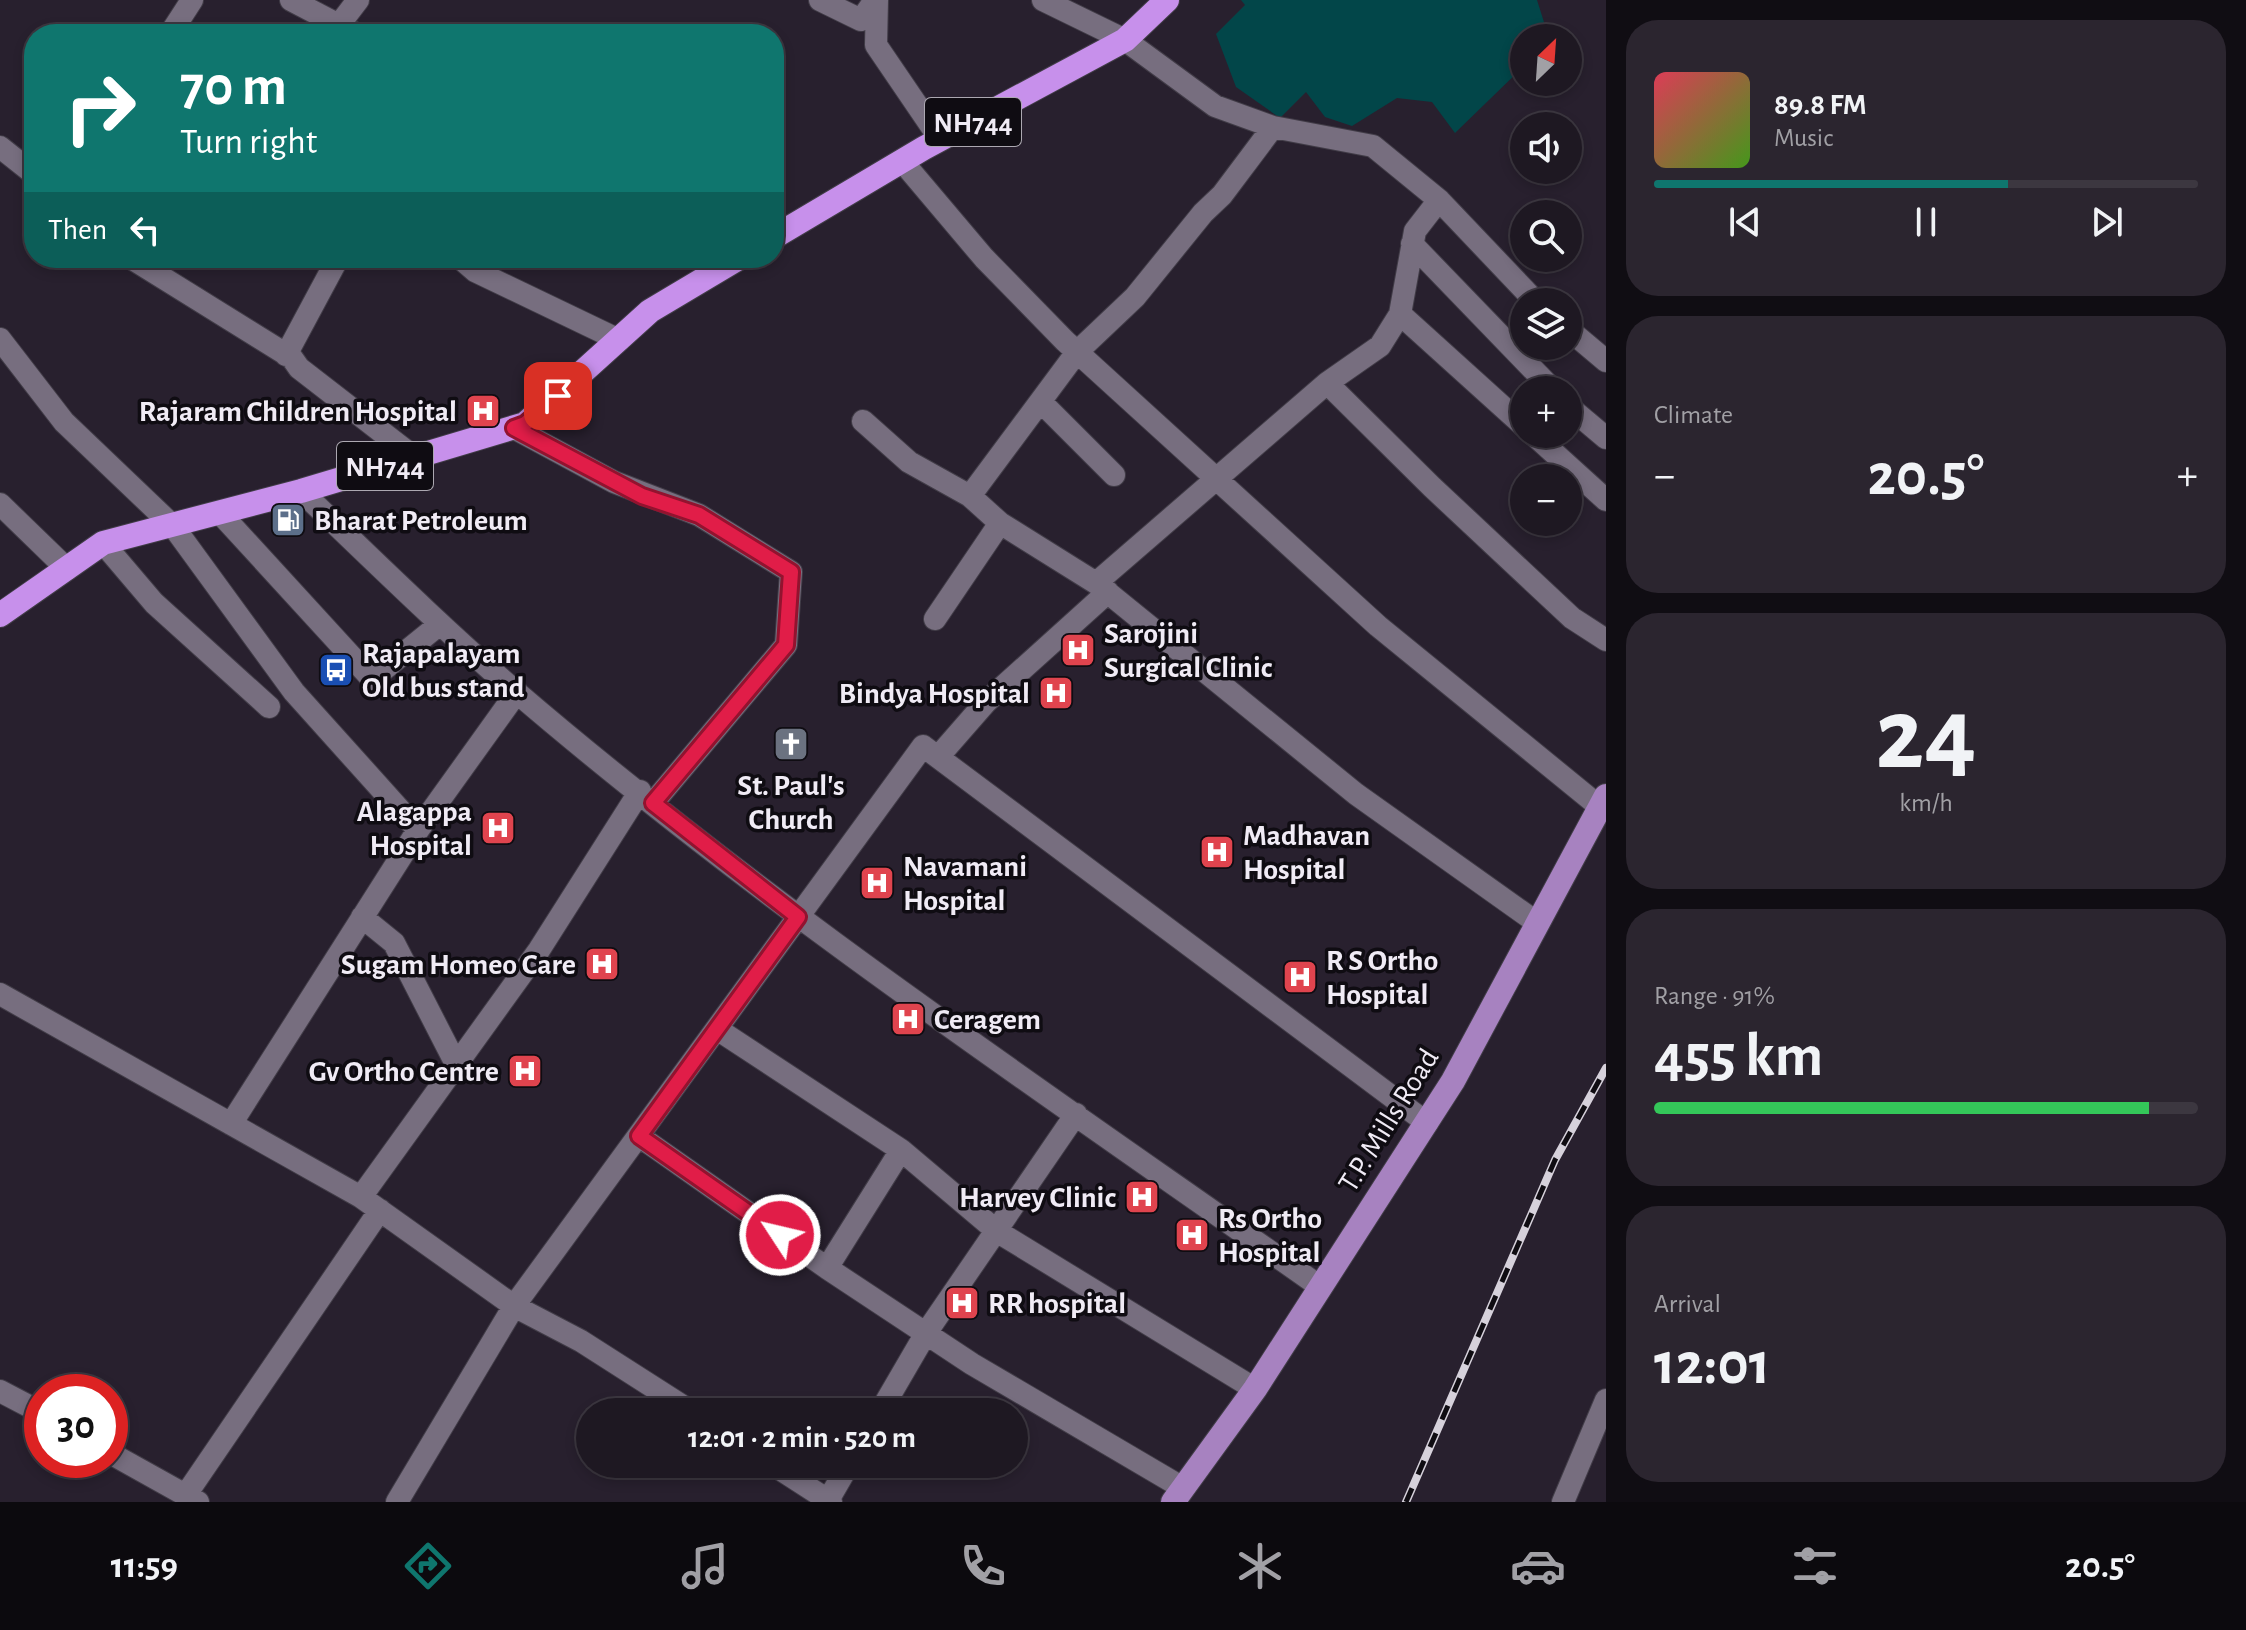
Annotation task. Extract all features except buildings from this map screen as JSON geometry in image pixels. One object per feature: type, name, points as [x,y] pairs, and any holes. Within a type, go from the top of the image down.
[{"type":"highway","name":"NH744","points":[[784,231],[940,139],[1125,40],[1167,0]]},
{"type":"highway","name":"NH744","points":[[0,615],[103,543],[301,491],[525,424],[650,311],[722,268]]},
{"type":"main road","name":"T.P. Mills Road","points":[[1178,1495],[1255,1389],[1453,1081],[1603,802]]},
{"type":"street","points":[[176,24],[192,0]]},
{"type":"street","points":[[291,0],[330,24]]},
{"type":"street","points":[[346,24],[358,0]]},
{"type":"street","points":[[820,0],[861,20],[876,0]]},
{"type":"street","points":[[876,0],[876,45],[940,139]]},
{"type":"street","points":[[1043,0],[1125,40],[1215,106],[1273,127],[1373,146],[1439,200],[1523,288]]},
{"type":"street","points":[[970,496],[1077,352],[1135,297],[1203,213],[1222,195],[1273,127]]},
{"type":"street","points":[[0,147],[24,166]]},
{"type":"street","points":[[902,161],[984,258],[1077,352],[1378,626],[1603,802]]},
{"type":"street","points":[[938,757],[986,702],[1216,476],[1327,383],[1380,346],[1400,314],[1415,231],[1439,200]]},
{"type":"street","points":[[1412,244],[1539,376]]},
{"type":"street","points":[[147,268],[286,355],[414,457]]},
{"type":"street","points":[[286,355],[333,268]]},
{"type":"street","points":[[472,268],[619,340]]},
{"type":"street","points":[[1400,314],[1510,413]]},
{"type":"street","points":[[0,339],[64,422],[173,526],[294,692],[418,830]]},
{"type":"street","points":[[1582,341],[1606,361]]},
{"type":"street","points":[[1327,383],[1572,618],[1606,640]]},
{"type":"street","points":[[1042,403],[1114,475]]},
{"type":"street","points":[[1582,418],[1606,438]]},
{"type":"street","points":[[863,421],[909,462],[970,496],[1000,523],[1102,587],[1356,794],[1536,922]]},
{"type":"street","points":[[361,1197],[646,797],[786,645],[791,572],[699,515],[628,489],[514,428]]},
{"type":"street","points":[[1548,448],[1606,500]]},
{"type":"street","points":[[301,491],[440,624],[517,692],[798,917],[1319,1286]]},
{"type":"street","points":[[0,504],[67,569]]},
{"type":"street","points":[[220,513],[372,679],[440,624]]},
{"type":"street","points":[[935,619],[1000,523]]},
{"type":"street","points":[[103,543],[154,603],[269,707]]},
{"type":"street","points":[[231,1124],[418,830],[517,692]]},
{"type":"street","points":[[397,1502],[514,1306],[923,746],[1427,1123]]},
{"type":"street","points":[[362,917],[394,943],[455,1062]]},
{"type":"street","points":[[0,994],[361,1197],[514,1306],[581,1341],[670,1398]]},
{"type":"street","points":[[717,1029],[901,1150],[998,1232],[1255,1389]]},
{"type":"street","points":[[888,1398],[926,1333],[1076,1114]]},
{"type":"street","points":[[639,1136],[827,1268],[1178,1495]]},
{"type":"street","points":[[827,1268],[901,1150]]},
{"type":"street","points":[[128,1463],[192,1499],[380,1210]]},
{"type":"street","points":[[0,1391],[24,1404]]},
{"type":"street","points":[[1563,1502],[1606,1400]]},
{"type":"street","points":[[794,1478],[829,1501],[841,1478]]},
{"type":"shaded area","points":[[1241,0],[1537,0],[1545,24],[1510,24],[1510,80],[1455,133],[1432,102],[1397,98],[1352,126],[1325,117],[1306,92],[1280,118],[1236,87],[1216,34],[1245,5]]},
{"type":"railway","points":[[1406,1502],[1555,1160],[1606,1068]]},
{"type":"place","name":"Rajaram Children Hospital","points":[[483,411]]},
{"type":"place","name":"Bharat Petroleum","points":[[288,520]]},
{"type":"place","name":"Sarojini Surgical Clinic","points":[[1078,650]]},
{"type":"place","name":"Rajapalayam Old bus stand","points":[[336,670]]},
{"type":"place","name":"Bindya Hospital","points":[[1056,693]]},
{"type":"place","name":"St. Paul's Church","points":[[791,744]]},
{"type":"place","name":"Alagappa Hospital","points":[[498,828]]},
{"type":"place","name":"Madhavan Hospital","points":[[1217,852]]},
{"type":"place","name":"Navamani Hospital","points":[[877,883]]},
{"type":"place","name":"Sugam Homeo Care","points":[[602,964]]},
{"type":"place","name":"R S Ortho Hospital","points":[[1300,977]]},
{"type":"place","name":"Ceragem","points":[[908,1019]]},
{"type":"place","name":"Gv Ortho Centre","points":[[525,1071]]},
{"type":"place","name":"Harvey Clinic","points":[[1142,1197]]},
{"type":"place","name":"Rs Ortho Hospital","points":[[1192,1235]]},
{"type":"place","name":"RR hospital","points":[[962,1303]]},
{"type":"route","points":[[558,396],[525,424],[514,428],[642,496],[699,515],[791,572],[786,645],[653,803],[798,917],[639,1136],[780,1235]]}]
